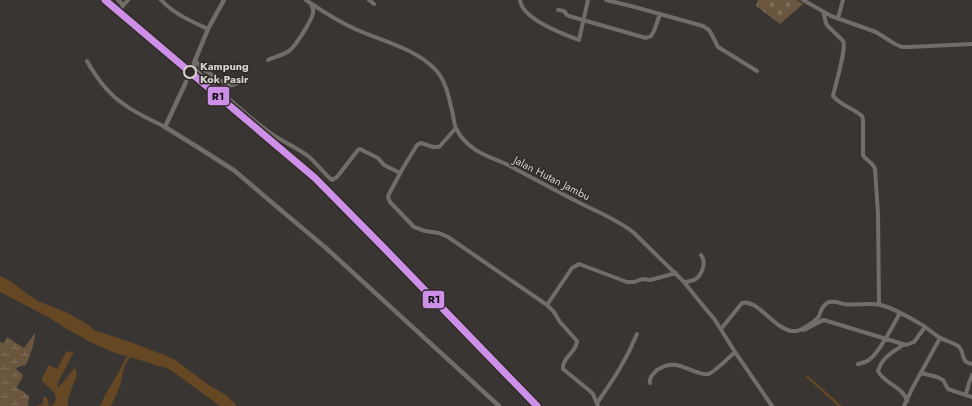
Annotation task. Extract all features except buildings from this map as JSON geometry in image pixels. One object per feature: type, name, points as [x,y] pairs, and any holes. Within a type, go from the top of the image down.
[{"type":"street","points":[[118,0],[122,7],[128,0]]},
{"type":"street","points":[[161,0],[180,16],[208,29]]},
{"type":"street","points":[[224,0],[208,29],[194,62],[195,69],[200,75],[260,126],[307,155],[332,180],[337,177],[360,149],[378,158],[384,165],[400,173]]},
{"type":"street","name":"Jalan Hutan Jambu","points":[[306,0],[342,23],[416,54],[435,69],[447,91],[456,128],[466,142],[479,152],[626,227],[647,245],[676,273],[715,320],[772,406]]},
{"type":"street","points":[[369,0],[374,4]]},
{"type":"street","points":[[520,0],[521,5],[532,17],[544,25],[579,40],[588,0]]},
{"type":"street","points":[[606,0],[703,26],[709,30],[718,47],[757,71]]},
{"type":"street","points":[[803,0],[838,18],[876,32],[902,47],[972,44]]},
{"type":"street","points":[[838,18],[843,0]]},
{"type":"street","points":[[268,60],[290,50],[297,42],[313,14],[311,3]]},
{"type":"street","points":[[558,10],[564,10],[568,16],[646,38],[651,36],[654,31],[660,14]]},
{"type":"street","points":[[823,11],[827,26],[842,39],[844,44],[840,73],[833,96],[862,116],[863,155],[873,164],[875,169],[878,214],[879,304]]},
{"type":"street","points":[[87,61],[95,76],[104,88],[125,106],[166,127],[235,171],[326,248],[499,406]]},
{"type":"street","points":[[194,62],[228,85],[236,84],[243,79]]},
{"type":"street","points":[[166,127],[186,82]]},
{"type":"street","points":[[456,128],[439,147],[433,147],[421,143],[417,145],[389,194],[388,197],[390,202],[414,227],[425,231],[439,233],[448,237],[554,312],[560,322],[577,341],[576,346],[562,367],[593,394],[597,404]]},
{"type":"street","points":[[684,282],[694,280],[699,276],[704,264],[704,259],[701,255]]},
{"type":"street","points":[[546,305],[572,268],[579,264],[627,282],[634,282],[642,279],[650,280],[676,273]]},
{"type":"street","points":[[721,329],[742,303],[746,302],[757,306],[775,323],[792,331],[798,331],[811,327],[824,320],[903,345],[909,345],[914,342],[925,327]]},
{"type":"street","points":[[798,331],[812,323],[816,319],[822,307],[831,302],[853,305],[879,304],[900,313],[925,327],[940,338],[959,347],[965,361],[972,364]]},
{"type":"street","points":[[858,364],[870,360],[874,356],[886,339],[900,313]]},
{"type":"street","points":[[597,404],[621,367],[637,334]]},
{"type":"street","points":[[904,406],[940,338]]},
{"type":"street","points":[[903,345],[885,358],[878,371],[883,378],[902,391],[906,395],[907,400]]},
{"type":"street","points":[[650,383],[650,378],[654,373],[664,366],[672,364],[700,373],[710,374],[735,352]]},
{"type":"street","points":[[921,373],[937,377],[943,380],[948,389],[972,397]]},
{"type":"street","points":[[966,394],[972,375]]},
{"type":"green space","points":[[758,0],[797,0],[803,4],[780,24],[756,6]]},
{"type":"green space","points":[[35,333],[31,354],[26,365],[16,369],[23,375],[17,387],[29,396],[28,406],[0,406],[0,342],[4,343],[7,337],[24,348]]},
{"type":"shaded area","points":[[0,276],[12,282],[40,302],[68,313],[94,330],[174,359],[210,386],[226,395],[237,406],[220,406],[169,369],[130,357],[124,367],[120,386],[111,406],[100,406],[127,356],[115,353],[92,343],[48,317],[0,292]]},
{"type":"shaded area","points":[[74,351],[57,385],[58,387],[75,367],[77,375],[68,398],[68,406],[49,406],[53,405],[56,398],[54,392],[42,381],[42,378],[49,365],[57,369],[66,352]]},
{"type":"shaded area","points":[[807,375],[842,406],[838,406],[806,377]]},
{"type":"shaded area","points":[[43,397],[45,397],[47,398],[49,406],[35,406],[43,404]]},
{"type":"transit line","name":"R1","points":[[105,0],[315,178],[537,406]]},
{"type":"place","name":"Kampung Kok Pasir","points":[[190,72]]}]
